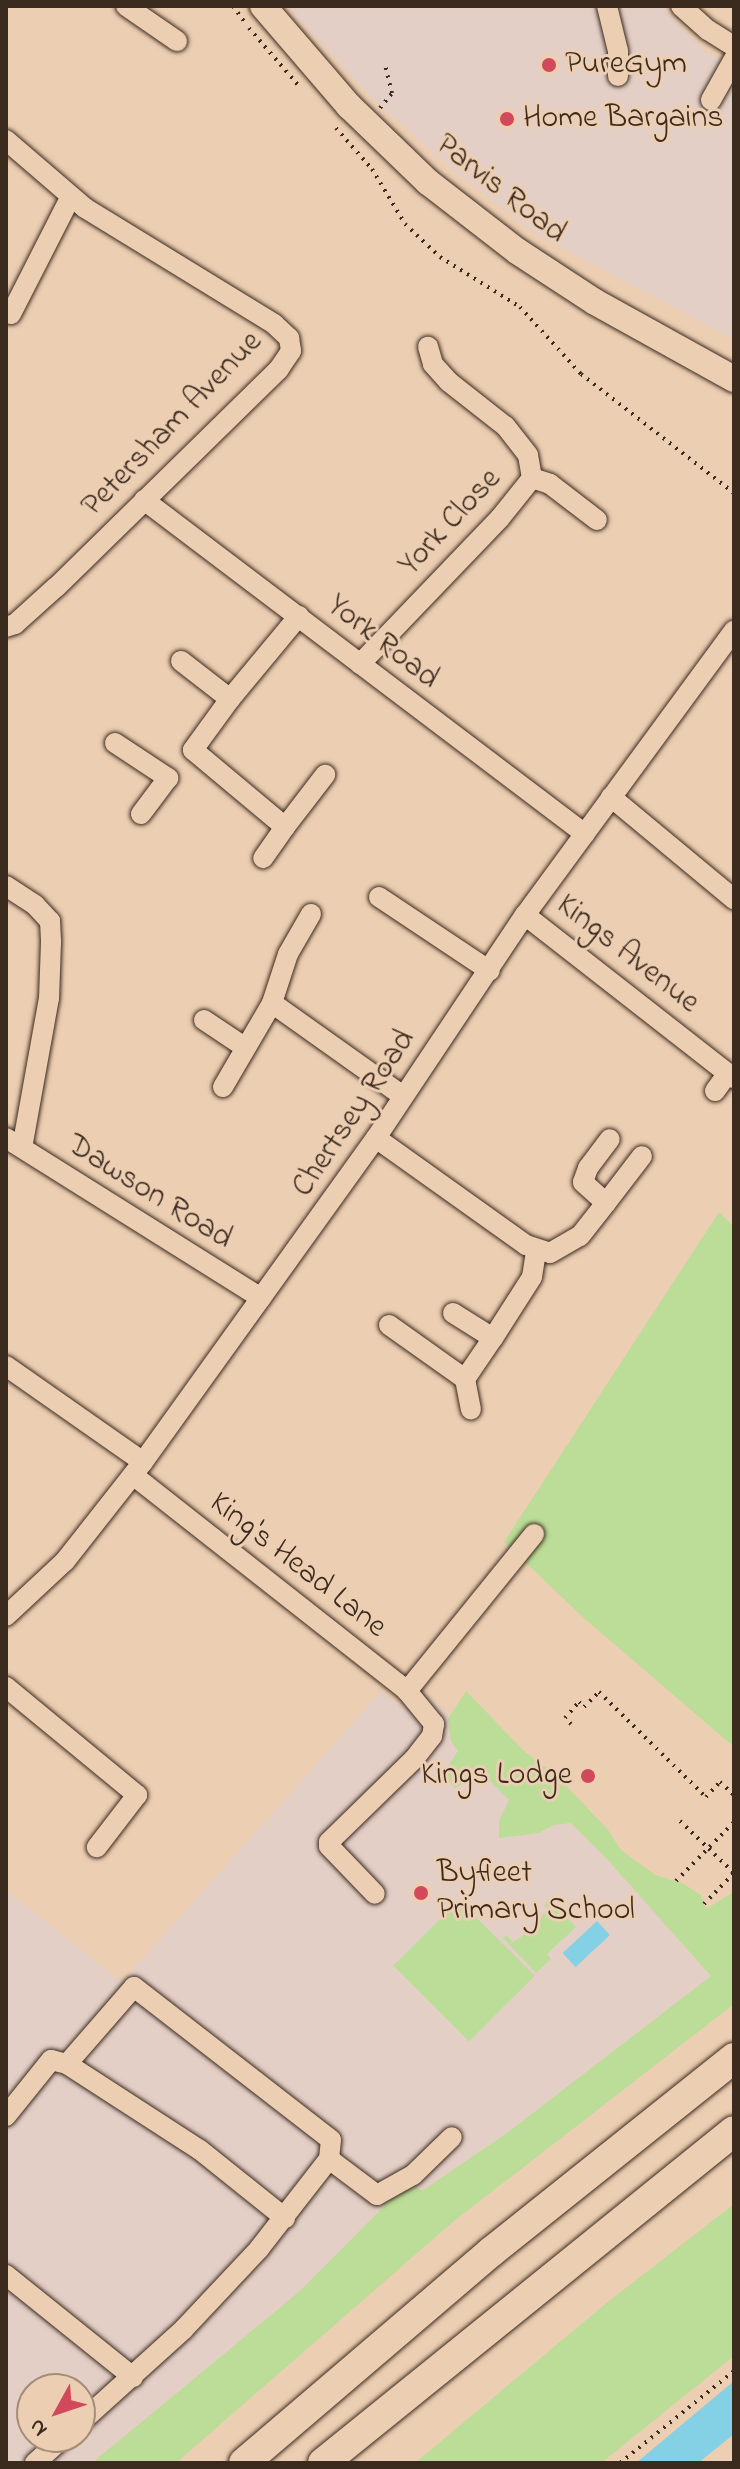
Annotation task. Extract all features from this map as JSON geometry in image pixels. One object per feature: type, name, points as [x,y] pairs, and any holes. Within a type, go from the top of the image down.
[{"type":"highway","points":[[244,2463],[491,2252],[734,2058]]},
{"type":"highway","points":[[323,2463],[734,2131]]},
{"type":"main road","name":"Parvis Road","points":[[263,6],[367,123],[428,182],[517,251],[595,302],[734,379]]},
{"type":"street","points":[[126,6],[177,41]]},
{"type":"street","points":[[607,6],[618,51],[618,76]]},
{"type":"street","points":[[681,6],[708,30],[734,46]]},
{"type":"street","points":[[711,100],[734,59]]},
{"type":"street","name":"Petersham Avenue","points":[[6,140],[109,224],[236,298],[289,338],[291,351],[279,369],[56,587],[15,624],[6,627]]},
{"type":"street","points":[[11,314],[71,196]]},
{"type":"street","name":"York Close","points":[[360,664],[500,518],[532,478],[528,455],[505,426],[449,382],[433,364],[428,347]]},
{"type":"street","points":[[532,478],[550,484],[597,520]]},
{"type":"street","name":"York Road","points":[[144,500],[585,834]]},
{"type":"street","points":[[141,814],[299,616]]},
{"type":"street","name":"Chertsey Road","points":[[6,1616],[65,1561],[138,1469],[376,1138],[525,915],[734,631]]},
{"type":"street","points":[[181,661],[230,699]]},
{"type":"street","points":[[115,743],[168,778]]},
{"type":"street","points":[[193,750],[285,827]]},
{"type":"street","points":[[263,858],[325,775]]},
{"type":"street","points":[[611,797],[734,899]]},
{"type":"street","points":[[6,886],[35,905],[50,921],[51,942],[49,998],[14,1143]]},
{"type":"street","points":[[379,897],[490,971]]},
{"type":"street","points":[[223,1087],[272,1003],[288,954],[311,914]]},
{"type":"street","name":"Kings Avenue","points":[[525,915],[731,1076],[715,1091]]},
{"type":"street","points":[[272,1003],[403,1096]]},
{"type":"street","points":[[204,1020],[246,1048]]},
{"type":"street","points":[[376,1138],[536,1251],[550,1253],[580,1236],[642,1156]]},
{"type":"street","points":[[606,1203],[583,1182],[588,1168],[610,1139]]},
{"type":"street","name":"Dawson Road","points":[[14,1143],[261,1298]]},
{"type":"street","points":[[465,1379],[532,1277],[536,1251]]},
{"type":"street","points":[[453,1313],[493,1338]]},
{"type":"street","points":[[389,1325],[465,1379],[471,1409]]},
{"type":"street","name":"King's Head Lane","points":[[6,1366],[138,1469],[407,1691],[434,1724],[432,1736],[329,1842],[375,1894]]},
{"type":"street","points":[[407,1691],[534,1534]]},
{"type":"street","points":[[6,1687],[137,1795],[97,1847]]},
{"type":"street","points":[[67,2064],[134,1987],[331,2140],[329,2159],[285,2218],[184,2329],[96,2409]]},
{"type":"street","points":[[6,2116],[51,2060],[67,2064],[200,2150],[285,2218]]},
{"type":"street","points":[[329,2159],[377,2195],[413,2175],[452,2137]]},
{"type":"street","points":[[6,2275],[133,2377]]},
{"type":"path","points":[[233,6],[300,88]]},
{"type":"path","points":[[367,123],[392,93],[385,64]]},
{"type":"path","points":[[331,123],[372,169],[405,224],[440,257],[520,307],[581,374],[734,493]]},
{"type":"path","points":[[571,1724],[565,1718],[579,1702],[584,1707],[599,1692],[706,1797],[720,1782],[734,1795]]},
{"type":"path","points":[[680,1821],[734,1873],[704,1904]]},
{"type":"path","points":[[676,1881],[734,1822]]},
{"type":"path","points":[[620,2463],[734,2371]]},
{"type":"shaded area","points":[[287,6],[662,6],[706,52],[734,66],[734,339],[539,236],[451,169],[368,94]]},
{"type":"shaded area","points":[[381,1691],[409,1711],[429,1698],[521,1775],[606,1858],[711,1976],[507,2133],[422,2191],[409,2182],[300,2291],[92,2463],[6,2463],[6,1890],[122,1982]]},
{"type":"green space","points":[[719,1212],[734,1227],[734,1747],[585,1619],[504,1542]]},
{"type":"green space","points":[[466,1691],[524,1751],[556,1775],[608,1830],[621,1850],[655,1875],[682,1883],[701,1895],[706,1909],[734,1892],[734,2004],[454,2221],[176,2463],[92,2463],[300,2291],[409,2181],[422,2191],[507,2133],[711,1976],[571,1823],[554,1825],[539,1833],[499,1838],[499,1821],[509,1800],[484,1775],[455,1788],[442,1775],[458,1751],[451,1741],[448,1719]]},
{"type":"green space","points":[[548,1898],[576,1927],[547,1954],[551,1959],[536,1973],[503,1938],[506,1935],[513,1942],[527,1933],[548,1909],[545,1906]]},
{"type":"green space","points":[[459,1900],[535,1976],[469,2041],[393,1966]]},
{"type":"green space","points":[[734,2204],[734,2356],[601,2463],[415,2463],[604,2305]]},
{"type":"water","points":[[597,1921],[610,1935],[576,1967],[563,1953]]},
{"type":"water","points":[[734,2381],[734,2434],[698,2463],[636,2463]]},
{"type":"place","name":"PureGym","points":[[549,65]]},
{"type":"place","name":"Home Bargains","points":[[507,119]]},
{"type":"place","name":"Kings Lodge","points":[[588,1776]]},
{"type":"place","name":"Byfleet Primary School","points":[[421,1893]]}]
